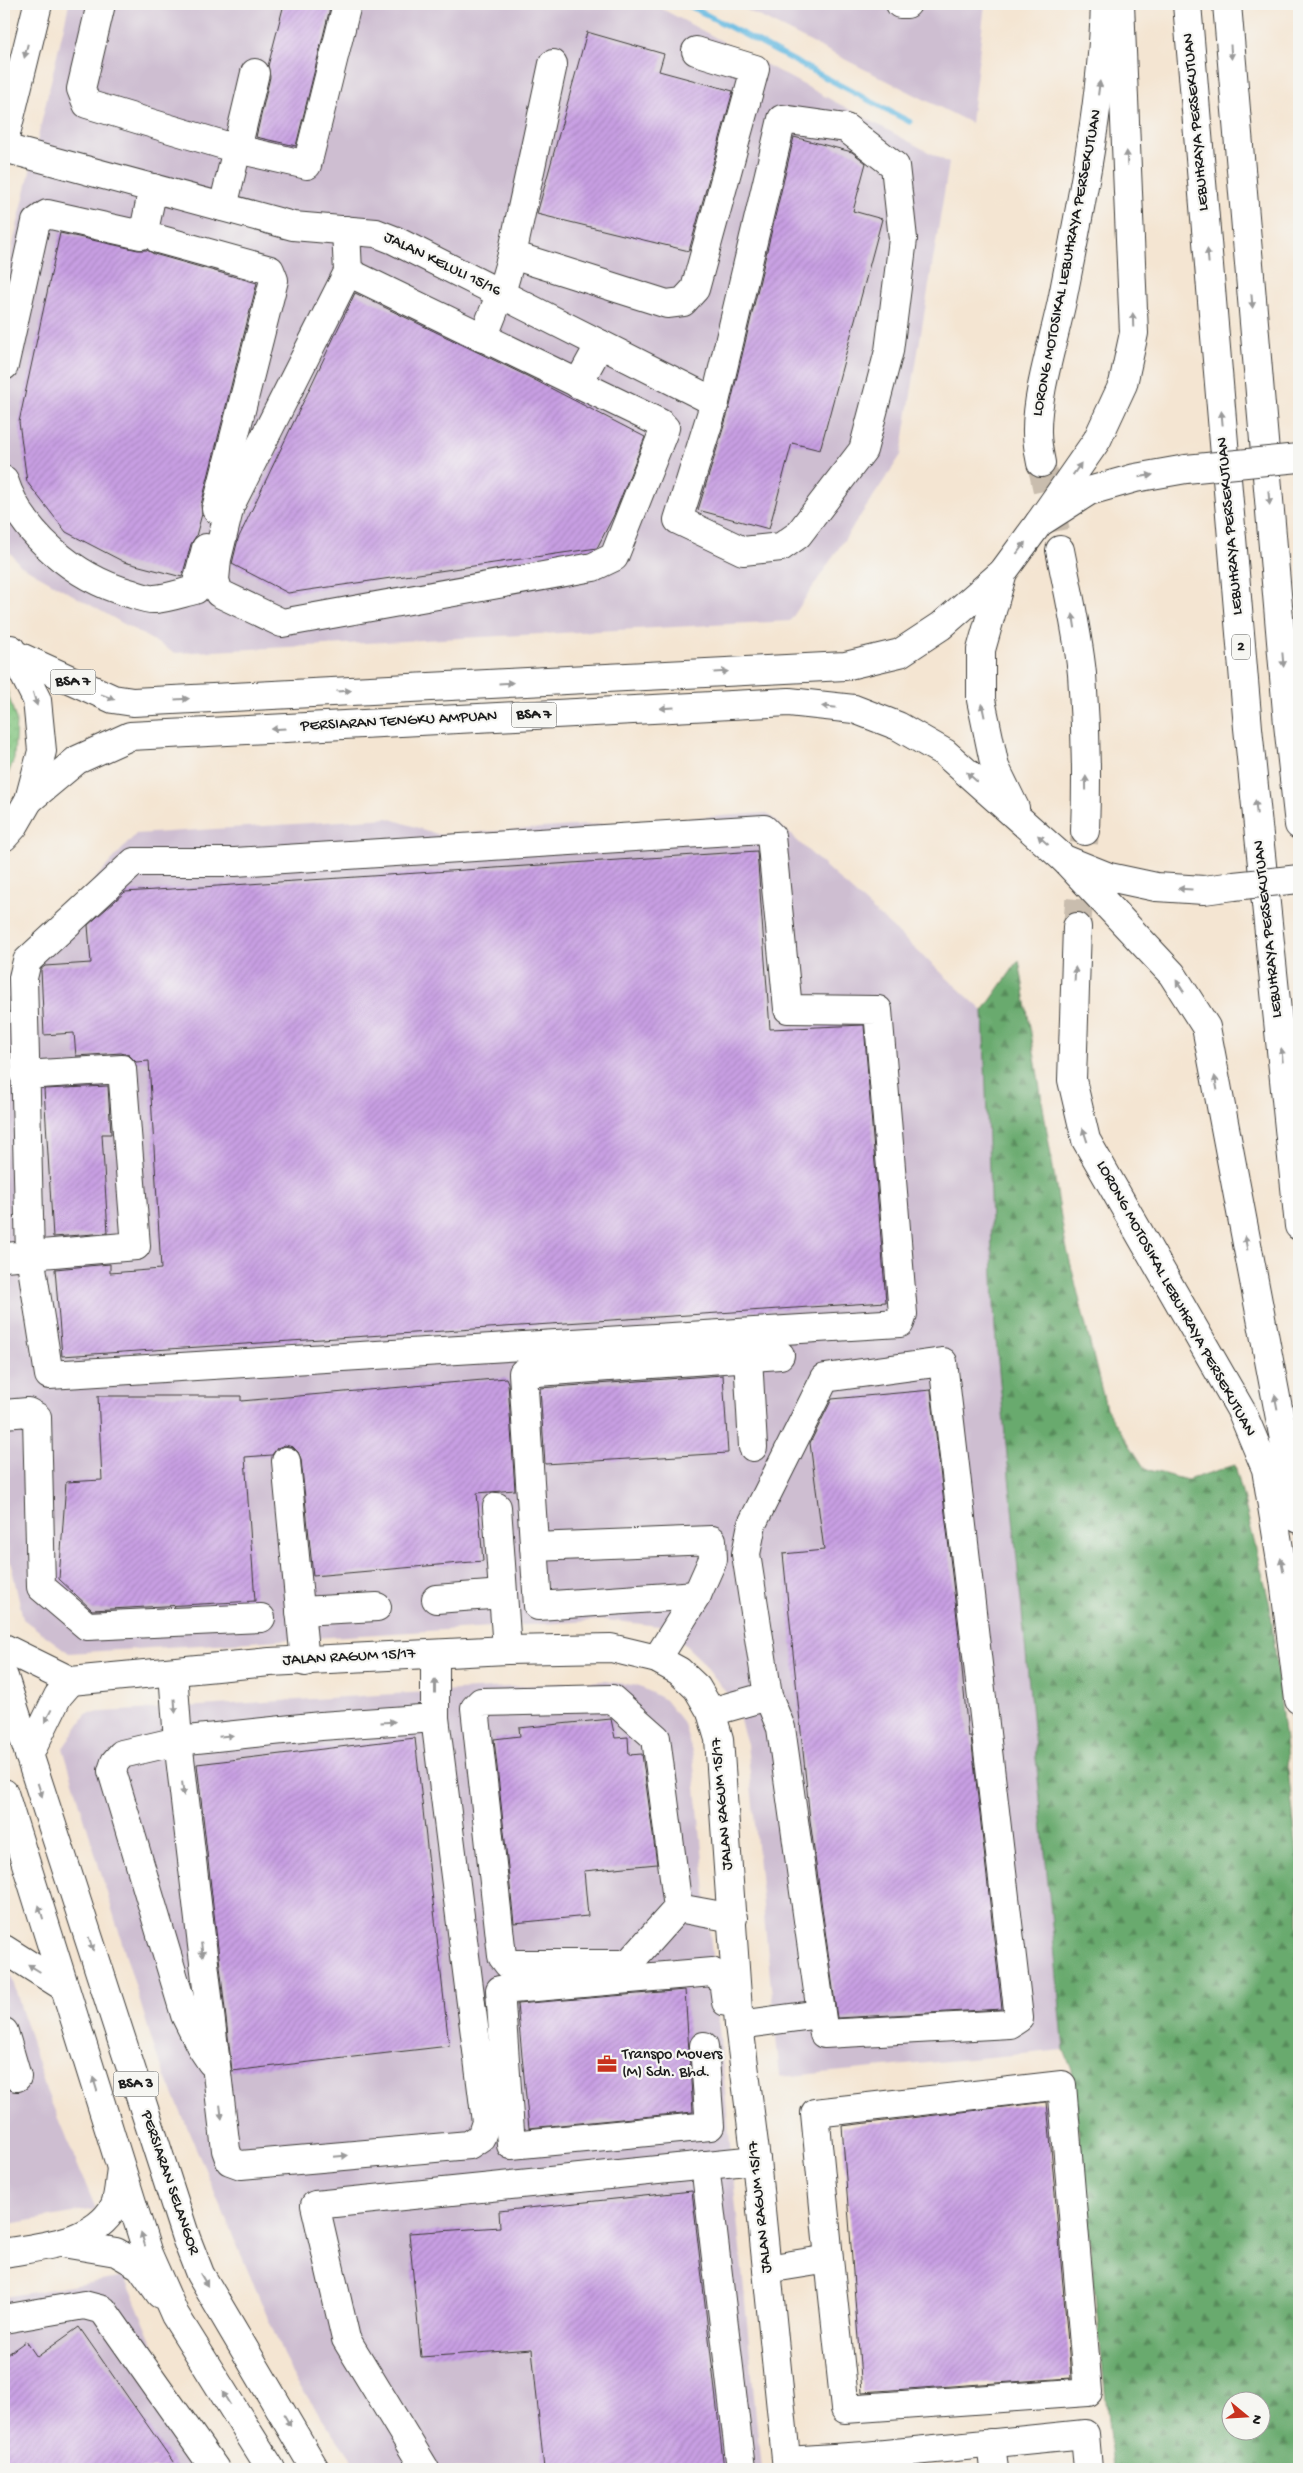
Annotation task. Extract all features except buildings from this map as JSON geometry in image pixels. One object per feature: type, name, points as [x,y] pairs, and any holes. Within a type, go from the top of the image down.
[{"type":"main road","points":[[4,142],[38,4]]},
{"type":"main road","points":[[101,4],[81,90],[87,104],[237,148],[307,165],[347,4]]},
{"type":"main road","points":[[900,4],[907,4]]},
{"type":"main road","name":"LORONG MOTOSIKAL LEBUHRAYA PERSEKUTUAN","points":[[1041,463],[1037,432],[1042,390],[1054,341],[1092,150],[1103,56],[1104,4]]},
{"type":"main road","points":[[1022,821],[995,767],[981,700],[981,650],[1003,572],[1097,440],[1123,384],[1134,333],[1120,4]]},
{"type":"main road","name":"LEBUHRAYA PERSEKUTUAN","points":[[1187,4],[1248,728],[1299,1226]]},
{"type":"main road","points":[[1227,4],[1286,705],[1299,825]]},
{"type":"main road","points":[[512,254],[667,304],[683,302],[695,289],[755,69],[696,51]]},
{"type":"main road","points":[[483,338],[501,293],[512,254],[553,64]]},
{"type":"main road","points":[[223,207],[255,73]]},
{"type":"main road","points":[[1092,150],[1124,97]]},
{"type":"main road","points":[[782,119],[846,128],[895,166],[903,239],[889,352],[863,450],[798,534],[781,547],[743,551],[678,520],[715,402],[782,119]]},
{"type":"main road","name":"JALAN KELULI 15/16","points":[[4,148],[293,226],[376,233],[501,293],[715,402]]},
{"type":"main road","points":[[4,366],[36,222],[48,214],[141,235],[144,231],[153,188]]},
{"type":"main road","points":[[346,230],[348,272],[230,506],[217,559],[216,580],[219,593],[282,623],[593,567],[614,557],[665,428],[660,423],[348,272]]},
{"type":"main road","points":[[4,480],[10,500],[42,541],[76,569],[112,588],[153,600],[196,590],[274,280],[270,270],[158,240]]},
{"type":"main road","points":[[578,384],[600,344]]},
{"type":"main road","points":[[1039,523],[1089,490],[1135,478],[1186,469],[1299,458]]},
{"type":"main road","points":[[1060,550],[1074,618],[1082,674],[1085,743],[1085,831]]},
{"type":"main road","name":"PERSIARAN TENGKU AMPUAN","points":[[10,648],[113,699],[133,702],[845,666],[900,653],[941,626],[1003,572]]},
{"type":"main road","points":[[4,837],[14,826],[29,800],[42,751],[37,700],[10,648]]},
{"type":"main road","name":"PERSIARAN TENGKU AMPUAN","points":[[29,800],[77,760],[130,736],[789,702],[854,709],[898,726],[946,753],[1064,859],[1172,974],[1206,1027],[1299,1519]]},
{"type":"main road","points":[[764,828],[771,836],[788,1009],[878,1010],[903,1314],[900,1323],[49,1375],[17,1256],[24,1075],[23,978],[27,961],[134,862],[235,862],[764,828]]},
{"type":"main road","points":[[1064,859],[1108,877],[1156,888],[1204,890],[1299,879]]},
{"type":"main road","name":"LORONG MOTOSIKAL LEBUHRAYA PERSEKUTUAN","points":[[1077,927],[1072,1080],[1086,1140],[1242,1412],[1266,1469],[1284,1580],[1299,1700]]},
{"type":"main road","points":[[17,1256],[136,1246],[122,1069],[24,1075]]},
{"type":"main road","points":[[697,1595],[538,1606],[523,1372],[780,1355]]},
{"type":"main road","points":[[748,1357],[753,1447]]},
{"type":"main road","points":[[943,1362],[1019,2018],[1010,2024],[824,2034],[781,1728],[768,1696],[746,1554],[752,1524],[825,1378],[943,1362]]},
{"type":"main road","points":[[4,1414],[28,1412],[36,1417],[41,1587],[87,1626],[261,1618]]},
{"type":"main road","points":[[1272,1505],[1282,1437]]},
{"type":"main road","points":[[286,1461],[305,1662]]},
{"type":"main road","points":[[497,1507],[507,1650]]},
{"type":"main road","points":[[534,1547],[712,1540],[746,1554]]},
{"type":"main road","points":[[657,1659],[697,1595],[713,1559],[712,1540]]},
{"type":"main road","points":[[436,1599],[503,1594]]},
{"type":"main road","points":[[300,1611],[377,1607]]},
{"type":"main road","points":[[4,1648],[71,1681],[58,1696],[29,1755]]},
{"type":"main road","name":"JALAN RAGUM 15/17","points":[[71,1681],[270,1662],[305,1662],[507,1650],[611,1648],[657,1659],[679,1671],[697,1688],[711,1712],[719,1739],[739,2024],[756,2160],[787,2465]]},
{"type":"main road","points":[[173,1672],[178,1741],[226,2150],[230,2161],[241,2165],[469,2145],[481,2137],[486,2122],[435,1718],[436,1654]]},
{"type":"main road","name":"PERSIARAN SELANGOR","points":[[4,1677],[186,2238],[200,2274],[315,2469]]},
{"type":"main road","points":[[711,1712],[768,1696]]},
{"type":"main road","points":[[612,1699],[656,1738],[678,1908],[628,1964],[508,1964],[502,1956],[475,1708],[481,1702],[612,1699]]},
{"type":"main road","points":[[216,2069],[201,2047],[186,2015],[112,1771],[115,1762],[122,1754],[178,1741],[321,1726],[435,1718]]},
{"type":"main road","name":"BSA 3","points":[[4,1793],[148,2254],[175,2315],[271,2469]]},
{"type":"main road","points":[[678,1908],[733,1918]]},
{"type":"main road","points":[[4,1949],[64,1987]]},
{"type":"main road","points":[[704,2046],[710,2126],[511,2145],[500,1990],[712,1972],[723,1980],[726,2002],[738,1996]]},
{"type":"main road","points":[[739,2024],[820,2014]]},
{"type":"main road","points":[[4,2032],[17,2077]]},
{"type":"main road","points":[[1062,2084],[1088,2392],[845,2410],[829,2259],[815,2114],[1062,2084]]},
{"type":"main road","points":[[425,2469],[346,2338],[315,2205],[756,2160]]},
{"type":"main road","points":[[706,2165],[741,2469]]},
{"type":"main road","points":[[4,2253],[63,2243],[97,2226],[114,2206],[121,2169]]},
{"type":"main road","points":[[63,2243],[116,2252],[140,2266],[175,2315]]},
{"type":"main road","points":[[767,2269],[829,2259]]},
{"type":"main road","points":[[4,2319],[84,2305],[104,2310],[215,2469]]},
{"type":"main road","points":[[787,2465],[993,2456],[1085,2434],[1088,2469]]},
{"type":"shaded area","points":[[69,4],[653,4],[949,163],[901,455],[790,621],[175,653],[20,565],[4,545],[4,283]]},
{"type":"shaded area","points":[[735,4],[985,4],[971,123]]},
{"type":"shaded area","points":[[767,813],[983,1011],[995,1330],[1064,2050],[780,2077],[747,1744],[735,1704],[702,1661],[683,1643],[659,1626],[606,1620],[69,1653],[23,1619],[4,1532],[4,979],[136,834],[388,818],[440,835]]},
{"type":"shaded area","points":[[604,1681],[639,1686],[665,1700],[684,1724],[693,1756],[761,2469],[358,2469],[292,2375],[155,2051],[63,1748],[87,1713]]},
{"type":"shaded area","points":[[4,1952],[46,2090],[96,2209],[4,2225]]},
{"type":"shaded area","points":[[125,2277],[190,2432],[217,2469],[4,2469],[4,2297]]},
{"type":"green space","points":[[4,680],[16,720],[14,759],[4,784]]},
{"type":"green space","points":[[1019,960],[1065,1241],[1106,1408],[1145,1469],[1187,1480],[1235,1465],[1270,1605],[1299,1869],[1299,2469],[1113,2469],[1072,2070],[1064,2050],[995,1330],[983,1011]]},
{"type":"waterway","points":[[686,4],[910,122]]},
{"type":"tunnel","points":[[1041,463],[1060,550]]},
{"type":"tunnel","points":[[1077,927],[1085,831]]},
{"type":"place","name":"Transpo Movers (M) Sdn. Bhd.","points":[[607,2064]]}]
